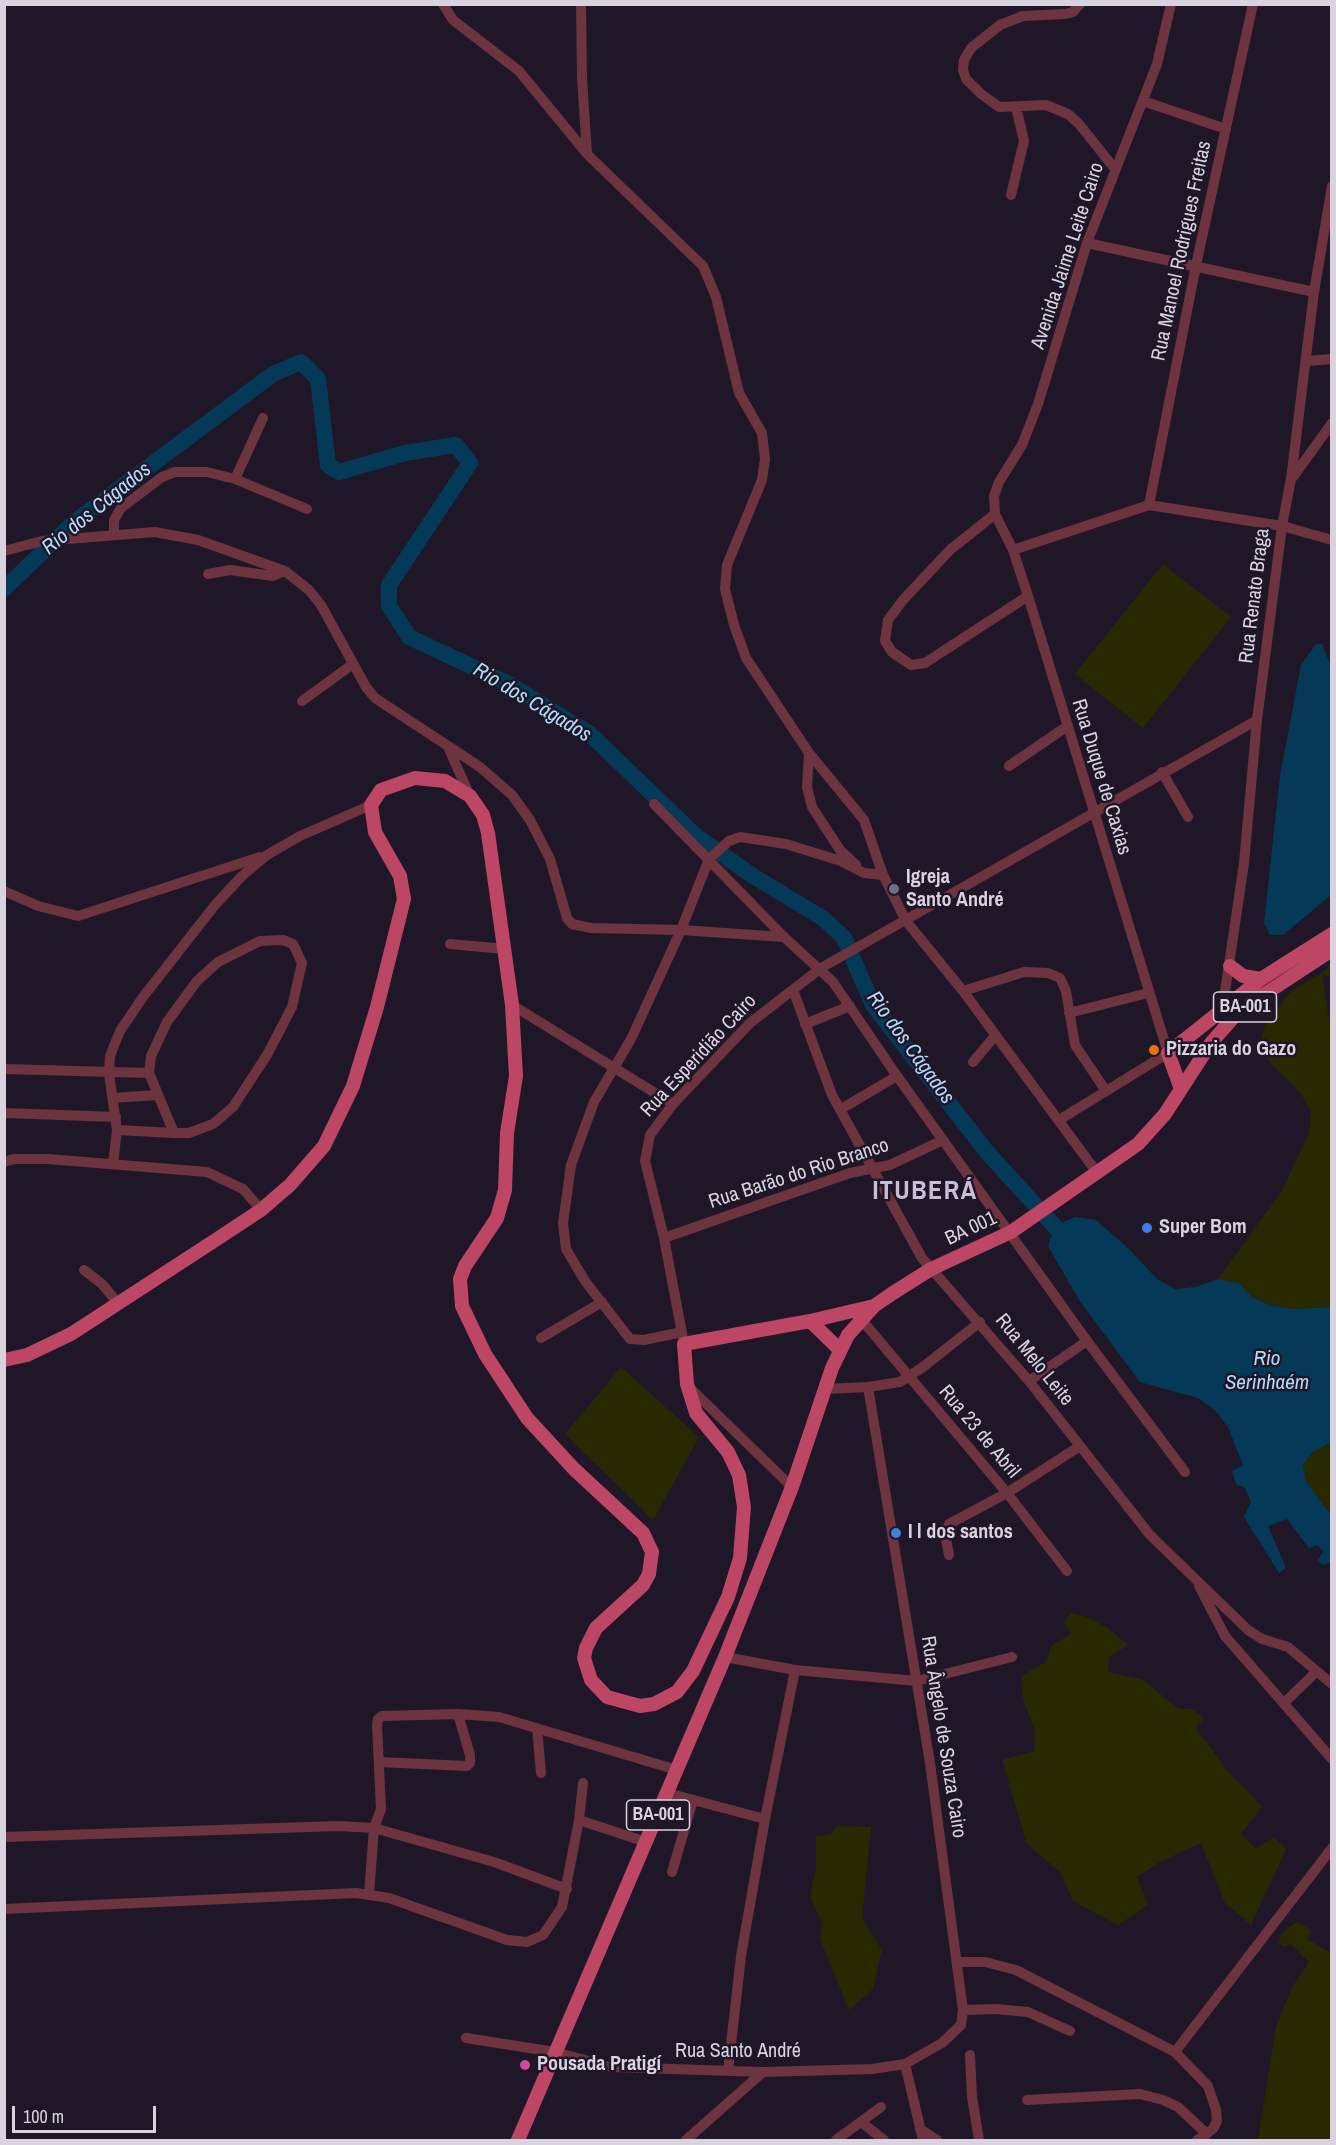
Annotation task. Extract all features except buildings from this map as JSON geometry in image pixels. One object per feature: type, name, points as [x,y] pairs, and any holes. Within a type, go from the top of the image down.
[{"type":"main road","points":[[4,1360],[27,1355],[47,1347],[261,1210],[290,1185],[324,1146],[353,1086],[377,1006],[404,899],[400,876],[375,832],[371,805],[381,790],[415,778],[445,781],[470,796],[487,823],[512,1005],[516,1076],[507,1133],[504,1197],[497,1218],[465,1266],[459,1293],[466,1318],[527,1418],[554,1450],[625,1516],[649,1542],[652,1563],[643,1585],[596,1628],[586,1648],[585,1658],[591,1680],[607,1697],[622,1703],[654,1704],[667,1700],[686,1683],[728,1597],[740,1558],[744,1507],[739,1475],[728,1452],[696,1413],[687,1384],[683,1338],[810,1321],[874,1306]]},
{"type":"main road","name":"BA-001","points":[[1168,1053],[1261,979],[1332,934]]},
{"type":"main road","name":"BA-001","points":[[1098,1173],[1145,1137],[1165,1114],[1211,1043],[1239,1011],[1332,950]]},
{"type":"main road","points":[[1230,966],[1243,976],[1261,979]]},
{"type":"main road","points":[[1168,1053],[1181,1089]]},
{"type":"main road","name":"BA 001","points":[[874,1306],[931,1269],[1013,1231],[1098,1173]]},
{"type":"main road","name":"BA-001","points":[[518,2140],[725,1656],[792,1487],[839,1349],[861,1319],[874,1306]]},
{"type":"main road","points":[[810,1321],[839,1349]]},
{"type":"street","points":[[443,4],[453,20],[530,82],[588,155],[703,266],[716,297],[739,393],[762,433],[765,459],[762,480],[727,565],[725,589],[734,625],[747,658],[809,753],[864,820],[902,923],[963,990],[1098,1173]]},
{"type":"street","points":[[581,4],[582,78],[588,155]]},
{"type":"street","points":[[1080,4],[1073,12],[1065,14],[1013,18],[979,39],[964,60],[963,70],[966,79],[999,107],[1046,105],[1068,114],[1079,124],[1115,170]]},
{"type":"street","name":"Avenida Jaime Leite Cairo","points":[[995,514],[996,489],[1031,424],[1087,243],[1157,64],[1171,4]]},
{"type":"street","name":"Rua Manoel Rodrigues Freitas","points":[[1149,505],[1196,265],[1253,4]]},
{"type":"street","points":[[1143,101],[1226,129]]},
{"type":"street","points":[[1011,195],[1024,141],[1016,107]]},
{"type":"street","name":"Rua Renato Braga","points":[[1221,1012],[1230,966],[1244,863],[1257,720],[1282,526],[1292,479],[1314,292],[1332,186]]},
{"type":"street","points":[[1087,243],[1314,292]]},
{"type":"street","points":[[1320,266],[1332,265]]},
{"type":"street","points":[[1307,361],[1332,359]]},
{"type":"street","points":[[235,479],[262,418]]},
{"type":"street","points":[[1292,479],[1332,423]]},
{"type":"street","points":[[114,534],[116,513],[162,477],[189,471],[235,479],[307,509]]},
{"type":"street","points":[[1013,550],[1149,505],[1282,526],[1332,540]]},
{"type":"street","points":[[995,514],[950,550],[903,600],[888,620],[885,641],[892,652],[911,665],[925,663],[1028,596]]},
{"type":"street","name":"Rua Duque de Caxias","points":[[995,514],[1013,550],[1028,596],[1092,812],[1168,1053]]},
{"type":"street","points":[[4,551],[42,541],[155,532],[198,540],[285,571],[309,590],[321,605],[366,687],[385,707],[502,784],[523,809],[550,859],[567,918],[572,924],[591,928],[681,930],[784,937]]},
{"type":"street","points":[[208,574],[230,570],[273,576],[285,571]]},
{"type":"street","points":[[302,701],[353,664]]},
{"type":"street","points":[[902,923],[1092,812],[1257,720]]},
{"type":"street","points":[[1009,766],[1066,727]]},
{"type":"street","points":[[448,747],[470,796]]},
{"type":"street","points":[[809,753],[807,787],[812,807],[840,850],[864,873]]},
{"type":"street","points":[[1162,772],[1188,818]]},
{"type":"street","points":[[654,804],[711,857],[784,937],[820,968],[850,1006],[943,1140],[1013,1231],[1087,1341],[1185,1472]]},
{"type":"street","points":[[4,891],[38,906],[78,916],[267,855],[326,823],[371,805]]},
{"type":"street","points":[[683,1338],[634,1340],[627,1337],[566,1249],[563,1223],[571,1165],[594,1102],[631,1039],[681,930],[711,857],[729,840],[755,837],[786,844],[841,861],[864,873],[883,875]]},
{"type":"street","points":[[113,1164],[117,1130],[109,1074],[114,1045],[143,997],[215,905],[242,876],[267,855]]},
{"type":"street","name":"Rua Esperidião Cairo","points":[[683,1338],[664,1238],[647,1175],[645,1152],[650,1135],[673,1104],[750,1023],[832,960],[902,923]]},
{"type":"street","points":[[117,1130],[174,1133],[201,1129],[233,1107],[284,1025],[299,981],[301,956],[293,944],[283,940],[260,941],[218,962],[206,971],[167,1022],[151,1056],[149,1073],[174,1133]]},
{"type":"street","points":[[450,944],[505,949]]},
{"type":"street","points":[[963,990],[1024,972],[1048,973],[1063,981],[1075,1045],[1106,1090]]},
{"type":"street","name":"Rua Melo Leite","points":[[793,990],[820,1070],[874,1168],[902,1226],[931,1269],[980,1322],[1029,1381],[1129,1511],[1198,1583],[1257,1636],[1288,1647],[1332,1684]]},
{"type":"street","points":[[1069,1012],[1148,993]]},
{"type":"street","points":[[512,1005],[673,1104]]},
{"type":"street","points":[[805,1024],[850,1006]]},
{"type":"street","points":[[973,1062],[995,1036]]},
{"type":"street","points":[[1059,1120],[1168,1053]]},
{"type":"street","points":[[4,1069],[109,1074],[149,1073]]},
{"type":"street","points":[[841,1109],[897,1076]]},
{"type":"street","points":[[113,1098],[157,1095]]},
{"type":"street","points":[[4,1113],[116,1117]]},
{"type":"street","name":"Rua Barão do Rio Branco","points":[[664,1238],[849,1173],[899,1162],[943,1140]]},
{"type":"street","points":[[4,1162],[38,1158],[218,1175],[243,1189],[261,1210]]},
{"type":"street","points":[[84,1270],[102,1284],[117,1302]]},
{"type":"street","points":[[541,1338],[602,1302]]},
{"type":"street","name":"Rua 23 de Abril","points":[[861,1319],[1007,1493],[1067,1571]]},
{"type":"street","points":[[825,1389],[888,1385],[910,1377],[980,1322]]},
{"type":"street","points":[[1029,1381],[1087,1341]]},
{"type":"street","points":[[687,1384],[792,1487]]},
{"type":"street","name":"Rua Ângelo de Souza Cairo","points":[[868,1387],[917,1681],[963,2010]]},
{"type":"street","points":[[949,1555],[945,1534],[948,1524],[1007,1493],[1080,1446]]},
{"type":"street","points":[[1198,1583],[1225,1636],[1332,1759]]},
{"type":"street","points":[[725,1656],[795,1670],[917,1681],[1012,1657]]},
{"type":"street","points":[[728,2071],[741,1956],[765,1819],[795,1670]]},
{"type":"street","points":[[1284,1703],[1316,1672]]},
{"type":"street","points":[[369,1895],[374,1828],[381,1809],[377,1725],[379,1717],[458,1714],[499,1717],[677,1770]]},
{"type":"street","points":[[379,1762],[468,1766],[470,1755],[458,1714]]},
{"type":"street","points":[[537,1728],[541,1773]]},
{"type":"street","points":[[4,1909],[266,1897],[369,1895],[389,1898],[507,1940],[527,1942],[543,1935],[551,1926],[567,1889],[583,1783]]},
{"type":"street","points":[[667,1793],[765,1819]]},
{"type":"street","points":[[672,1872],[693,1800]]},
{"type":"street","points":[[579,1820],[646,1842]]},
{"type":"street","points":[[4,1837],[339,1826],[374,1828],[494,1862],[567,1889]]},
{"type":"street","points":[[1175,2052],[1332,1848]]},
{"type":"street","points":[[957,1962],[985,1962],[1016,1970],[1175,2052],[1208,2086],[1213,2097],[1217,2121],[1213,2129],[1202,2138],[1178,2108],[1163,2100],[1140,2094],[1027,2100]]},
{"type":"street","points":[[923,2140],[905,2064],[953,2035],[961,2025],[963,2010],[996,2009],[1028,2012],[1070,2031]]},
{"type":"street","name":"Rua Santo André","points":[[466,2038],[555,2052],[611,2067],[763,2072],[873,2069],[905,2064]]},
{"type":"street","points":[[970,2055],[972,2097],[979,2140]]},
{"type":"street","points":[[686,2140],[763,2072]]},
{"type":"street","points":[[836,2140],[881,2107]]},
{"type":"street","points":[[861,2122],[884,2140]]},
{"type":"street","points":[[920,2129],[937,2140]]},
{"type":"shaded area","points":[[1163,564],[1231,617],[1143,728],[1075,674]]},
{"type":"shaded area","points":[[1331,964],[1331,978],[1322,974],[1332,1040],[1331,1307],[1295,1309],[1273,1306],[1253,1298],[1239,1283],[1218,1279],[1282,1191],[1309,1133],[1311,1112],[1300,1092],[1270,1063],[1260,1045],[1265,1025],[1291,991],[1322,973]]},
{"type":"shaded area","points":[[621,1367],[699,1437],[653,1520],[565,1434]]},
{"type":"shaded area","points":[[1331,1442],[1331,1515],[1306,1482],[1303,1465],[1312,1453]]},
{"type":"shaded area","points":[[1071,1613],[1087,1617],[1109,1629],[1128,1645],[1109,1657],[1108,1672],[1143,1680],[1179,1709],[1191,1709],[1204,1718],[1196,1728],[1230,1774],[1262,1806],[1241,1834],[1256,1849],[1274,1837],[1286,1849],[1251,1925],[1225,1903],[1201,1843],[1158,1863],[1137,1877],[1148,1905],[1118,1925],[1073,1901],[1060,1872],[1027,1844],[1002,1760],[1035,1751],[1034,1729],[1023,1698],[1021,1676],[1046,1662],[1051,1646],[1071,1634],[1064,1622]]},
{"type":"shaded area","points":[[837,1826],[871,1827],[862,1918],[882,1950],[873,1989],[849,2010],[820,1939],[822,1922],[810,1897],[816,1867],[816,1836],[830,1835]]},
{"type":"shaded area","points":[[1297,1922],[1311,1930],[1307,1939],[1331,1953],[1331,2140],[1258,2140],[1276,2027],[1292,1987],[1309,1962],[1290,1944],[1284,1947],[1278,1942],[1285,1930]]},
{"type":"water","points":[[1316,644],[1322,644],[1331,667],[1331,895],[1283,935],[1270,935],[1264,923],[1280,776],[1301,665]]},
{"type":"water","name":"Rio Serinhaém","points":[[1075,1217],[1096,1220],[1129,1249],[1157,1279],[1175,1289],[1196,1287],[1218,1279],[1239,1283],[1253,1298],[1273,1306],[1295,1309],[1331,1307],[1331,1442],[1312,1453],[1303,1465],[1306,1482],[1331,1515],[1331,1562],[1323,1565],[1318,1560],[1323,1552],[1318,1545],[1309,1548],[1287,1519],[1268,1526],[1286,1568],[1279,1573],[1244,1517],[1251,1502],[1245,1488],[1236,1484],[1232,1471],[1243,1465],[1228,1427],[1215,1410],[1198,1398],[1140,1382],[1079,1300],[1048,1246],[1055,1226]]},
{"type":"waterway","name":"Rio dos Cágados","points":[[4,589],[72,524],[273,374],[301,362],[318,379],[328,465],[339,472],[405,453],[456,445],[470,463],[389,585],[389,606],[409,637],[509,684],[589,733],[696,836],[753,876],[824,919],[844,938],[873,1005],[986,1151],[1069,1242]]},
{"type":"place","name":"Igreja Santo André","points":[[894,889]]},
{"type":"place","name":"Pizzaria do Gazo","points":[[1154,1050]]},
{"type":"place","name":"Super Bom","points":[[1147,1228]]},
{"type":"place","name":"I l dos santos","points":[[896,1533]]},
{"type":"place","name":"Pousada Pratigí","points":[[525,2065]]},
{"type":"district","name":"ITUBERÁ","points":[[925,1192]]}]
